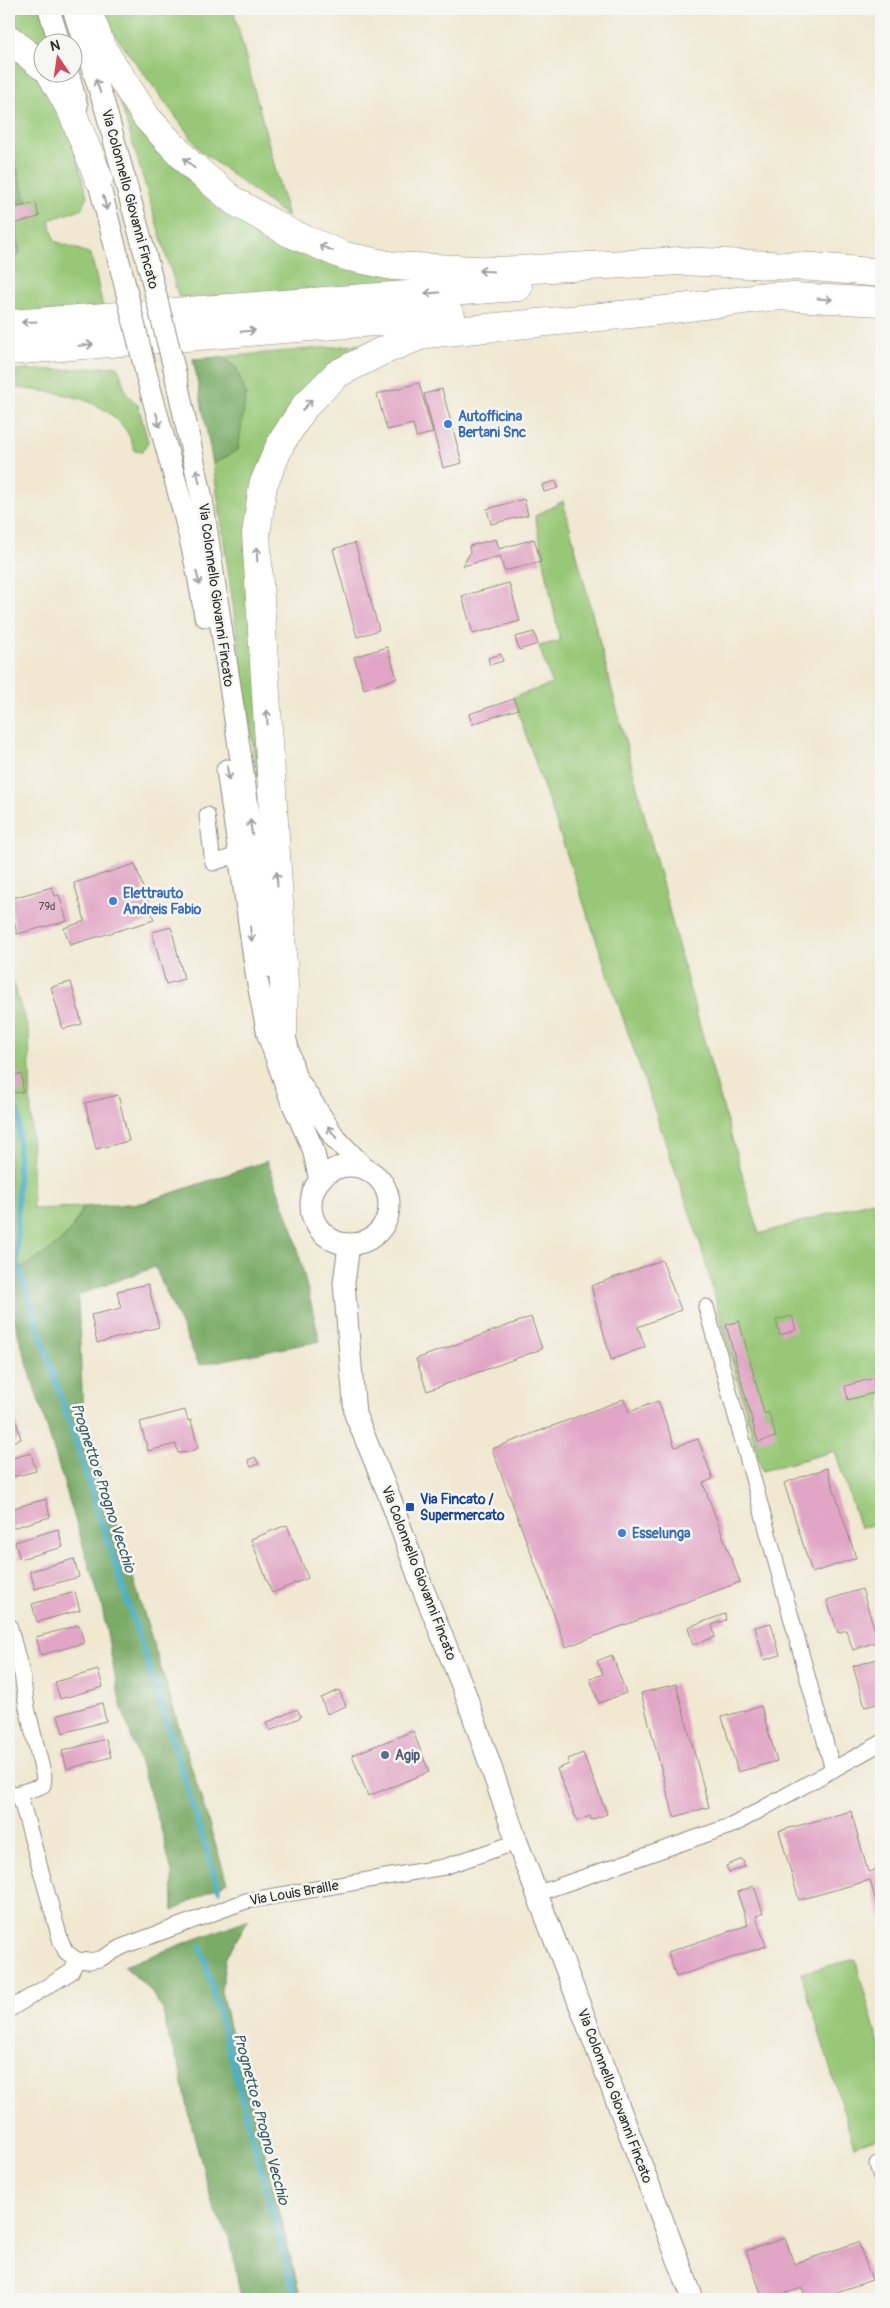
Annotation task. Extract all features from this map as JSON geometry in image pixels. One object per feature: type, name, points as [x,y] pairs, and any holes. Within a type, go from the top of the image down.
[{"type":"highway","points":[[87,9],[102,48],[147,118],[190,164],[234,201],[288,232],[345,256],[393,266],[496,272],[680,261],[814,267],[881,273]]},
{"type":"highway","points":[[9,39],[32,58]]},
{"type":"highway","points":[[56,82],[72,112],[99,178]]},
{"type":"highway","points":[[9,324],[814,267]]},
{"type":"highway","points":[[283,1032],[284,982],[256,534],[262,485],[281,443],[305,406],[337,374],[380,352],[425,334],[641,313],[776,296]]},
{"type":"highway","points":[[9,351],[377,320],[776,296],[881,302]]},
{"type":"main road","points":[[49,9],[56,32]]},
{"type":"main road","name":"Via Colonnello Giovanni Fincato","points":[[73,9],[110,126],[149,268],[174,368],[202,499],[283,1032],[295,1076],[335,1138],[364,1168],[383,1182],[389,1197],[389,1212],[382,1229],[372,1238],[362,1243],[349,1245],[344,1283],[354,1414],[390,1498],[421,1584],[464,1690],[536,1894],[693,2299]]},
{"type":"main road","name":"Via Colonnello Giovanni Fincato","points":[[71,82],[99,178],[201,590],[257,979],[268,1035],[290,1100],[313,1149],[320,1180]]},
{"type":"main road","points":[[349,1245],[327,1237],[315,1223],[310,1206],[311,1197],[320,1180],[326,1174],[340,1167],[356,1166],[364,1168]]},
{"type":"street","points":[[207,815],[213,863],[240,854]]},
{"type":"street","points":[[706,1307],[833,1770]]},
{"type":"street","points":[[9,1625],[16,1675],[27,1708],[44,1781],[39,1788],[14,1795],[61,1942],[66,1952],[77,1960],[71,1972],[10,2010]]},
{"type":"street","points":[[536,1894],[732,1825],[881,1744]]},
{"type":"street","name":"Via Louis Braille","points":[[77,1960],[89,1961],[100,1959],[124,1946],[246,1901],[444,1867],[517,1842]]},
{"type":"green space","points":[[9,9],[41,9],[50,32],[32,32],[32,40],[9,26]]},
{"type":"green space","points":[[103,9],[233,9],[288,217],[201,151],[110,28]]},
{"type":"green space","points":[[9,57],[30,68],[32,71],[32,82],[41,82],[56,102],[70,132],[87,196],[81,209],[49,220],[55,241],[91,254],[103,307],[9,314],[9,265],[16,227],[10,228],[9,205],[25,200],[9,141]]},
{"type":"green space","points":[[117,91],[191,183],[431,279],[432,284],[179,298]]},
{"type":"green space","points":[[9,141],[26,201],[9,205]]},
{"type":"green space","points":[[9,225],[10,228],[16,227],[20,253],[9,265]]},
{"type":"green space","points":[[387,342],[368,349],[260,479],[261,802],[213,464],[238,450],[236,367],[222,357]]},
{"type":"green space","points":[[222,357],[236,367],[246,395],[238,450],[213,464],[193,359]]},
{"type":"green space","points":[[118,366],[126,393],[138,405],[148,442],[142,452],[135,451],[126,430],[115,417],[88,401],[57,393],[9,387],[9,370],[58,370]]},
{"type":"green space","points":[[563,501],[690,991],[759,1234],[872,1201],[881,1234],[881,1523],[860,1528],[835,1451],[762,1471],[700,1243],[513,697],[552,684],[539,646],[560,641],[535,516]]},
{"type":"green space","points":[[9,969],[29,1033],[33,1209],[82,1207],[71,1230],[63,1239],[42,1255],[9,1275]]},
{"type":"green space","points":[[267,1161],[293,1230],[320,1341],[199,1365],[155,1267],[78,1295],[83,1416],[227,1882],[173,1911],[172,1872],[160,1825],[120,1702],[102,1607],[9,1304],[9,1275],[42,1255],[63,1239],[71,1230],[82,1207],[142,1203]]},
{"type":"green space","points":[[249,1919],[226,1957],[221,1991],[229,2027],[260,2133],[301,2299],[241,2299],[230,2237],[214,2210],[192,2127],[179,2065],[168,2037],[163,2010],[149,1989],[124,1966]]},
{"type":"green space","points":[[855,1959],[881,2051],[881,2137],[854,2146],[801,1973]]},
{"type":"building","points":[[36,203],[39,217],[13,224],[9,209]]},
{"type":"building","points":[[419,383],[433,433],[416,437],[413,424],[387,430],[377,394]]},
{"type":"building","points":[[442,389],[462,463],[443,468],[424,394]]},
{"type":"building","points":[[556,481],[558,488],[544,492],[542,485]]},
{"type":"building","points":[[524,499],[528,515],[491,524],[487,509]]},
{"type":"building","points":[[496,539],[499,549],[534,539],[541,562],[504,571],[500,556],[463,566],[470,553],[469,546]]},
{"type":"building","points":[[355,543],[379,630],[357,637],[333,549]]},
{"type":"building","points":[[509,583],[520,621],[473,634],[462,596]]},
{"type":"building","points":[[534,632],[538,644],[519,650],[515,637]]},
{"type":"building","points":[[387,647],[397,678],[364,689],[354,657]]},
{"type":"building","points":[[501,654],[503,661],[490,665],[488,658]]},
{"type":"building","points":[[514,699],[518,709],[472,724],[469,714]]},
{"type":"building","name":"Elettrauto Andreis Fabio","points":[[135,864],[154,920],[70,945],[64,928],[85,921],[74,883]]},
{"type":"building","points":[[52,887],[55,896],[59,895],[67,921],[17,934],[9,899]]},
{"type":"building","points":[[171,927],[184,979],[166,984],[152,932]]},
{"type":"building","points":[[71,982],[82,1024],[63,1029],[51,987]]},
{"type":"building","points":[[22,1074],[23,1092],[12,1093],[10,1076]]},
{"type":"building","points":[[118,1095],[129,1141],[96,1149],[85,1103]]},
{"type":"building","points":[[662,1260],[681,1310],[638,1327],[645,1347],[611,1360],[591,1286]]},
{"type":"building","points":[[148,1284],[159,1327],[97,1343],[91,1315],[121,1308],[117,1291]]},
{"type":"building","points":[[792,1316],[796,1330],[780,1335],[776,1320]]},
{"type":"building","points":[[531,1317],[542,1349],[427,1391],[416,1359]]},
{"type":"building","points":[[739,1321],[764,1413],[769,1413],[776,1437],[758,1442],[726,1325]]},
{"type":"building","points":[[881,1376],[881,1391],[848,1400],[845,1386]]},
{"type":"building","name":"Esselunga","points":[[624,1399],[629,1412],[658,1401],[675,1447],[698,1439],[713,1479],[703,1483],[740,1582],[566,1647],[492,1449]]},
{"type":"building","points":[[185,1410],[188,1421],[191,1420],[198,1448],[189,1452],[178,1453],[176,1444],[148,1451],[140,1422]]},
{"type":"building","points":[[16,1421],[21,1439],[9,1443],[9,1423]]},
{"type":"building","points":[[31,1453],[36,1471],[9,1478],[9,1459]]},
{"type":"building","points":[[255,1457],[259,1464],[251,1467],[248,1460]]},
{"type":"building","points":[[827,1468],[856,1558],[812,1573],[784,1483]]},
{"type":"building","points":[[46,1499],[50,1517],[9,1529],[9,1509]]},
{"type":"building","points":[[287,1525],[308,1578],[272,1593],[251,1539]]},
{"type":"building","points":[[58,1529],[63,1547],[20,1559],[15,1542]]},
{"type":"building","points":[[74,1559],[79,1577],[35,1589],[30,1571]]},
{"type":"building","points":[[862,1589],[878,1641],[853,1650],[846,1630],[838,1633],[827,1600]]},
{"type":"building","points":[[75,1592],[80,1610],[37,1622],[32,1604]]},
{"type":"building","points":[[725,1614],[726,1620],[712,1625],[715,1637],[693,1645],[688,1627]]},
{"type":"building","points":[[771,1623],[780,1655],[764,1660],[755,1627]]},
{"type":"building","points":[[79,1625],[84,1643],[41,1655],[36,1637]]},
{"type":"building","points":[[612,1655],[626,1693],[599,1703],[590,1679],[603,1674],[597,1661]]},
{"type":"building","points":[[881,1658],[881,1703],[865,1707],[853,1666]]},
{"type":"building","points":[[98,1670],[103,1687],[60,1699],[55,1682]]},
{"type":"building","points":[[676,1684],[709,1807],[674,1817],[641,1693]]},
{"type":"building","points":[[339,1690],[346,1706],[327,1714],[321,1698]]},
{"type":"building","points":[[102,1703],[106,1721],[63,1733],[58,1715]]},
{"type":"building","points":[[761,1706],[777,1761],[738,1772],[722,1717]]},
{"type":"building","points":[[297,1709],[301,1717],[270,1731],[266,1723]]},
{"type":"building","points":[[413,1731],[429,1772],[368,1796],[352,1755]]},
{"type":"building","points":[[106,1739],[111,1757],[67,1769],[62,1751]]},
{"type":"building","points":[[583,1753],[607,1814],[591,1820],[590,1816],[577,1821],[557,1769],[569,1764],[568,1759]]},
{"type":"building","points":[[851,1811],[868,1872],[881,1868],[881,1920],[870,1880],[799,1900],[779,1831]]},
{"type":"building","points":[[742,1859],[745,1866],[729,1873],[726,1866]]},
{"type":"building","points":[[754,1886],[763,1913],[756,1916],[766,1946],[676,1977],[668,1952],[748,1925],[737,1892]]},
{"type":"building","points":[[785,2238],[794,2264],[858,2242],[872,2280],[816,2299],[807,2299],[802,2288],[769,2299],[763,2299],[746,2251]]},
{"type":"waterway","name":"Prognetto e Progno Vecchio","points":[[9,1088],[19,1117],[17,1262],[168,1726],[219,1890]]},
{"type":"waterway","name":"Prognetto e Progno Vecchio","points":[[201,1946],[296,2299]]},
{"type":"place","name":"Autofficina Bertani Snc","points":[[448,424]]},
{"type":"place","name":"Elettrauto Andreis Fabio","points":[[113,901]]},
{"type":"place","name":"Via Fincato / Supermercato","points":[[410,1507]]},
{"type":"place","name":"Esselunga","points":[[622,1533]]},
{"type":"place","name":"Agip","points":[[385,1755]]}]
